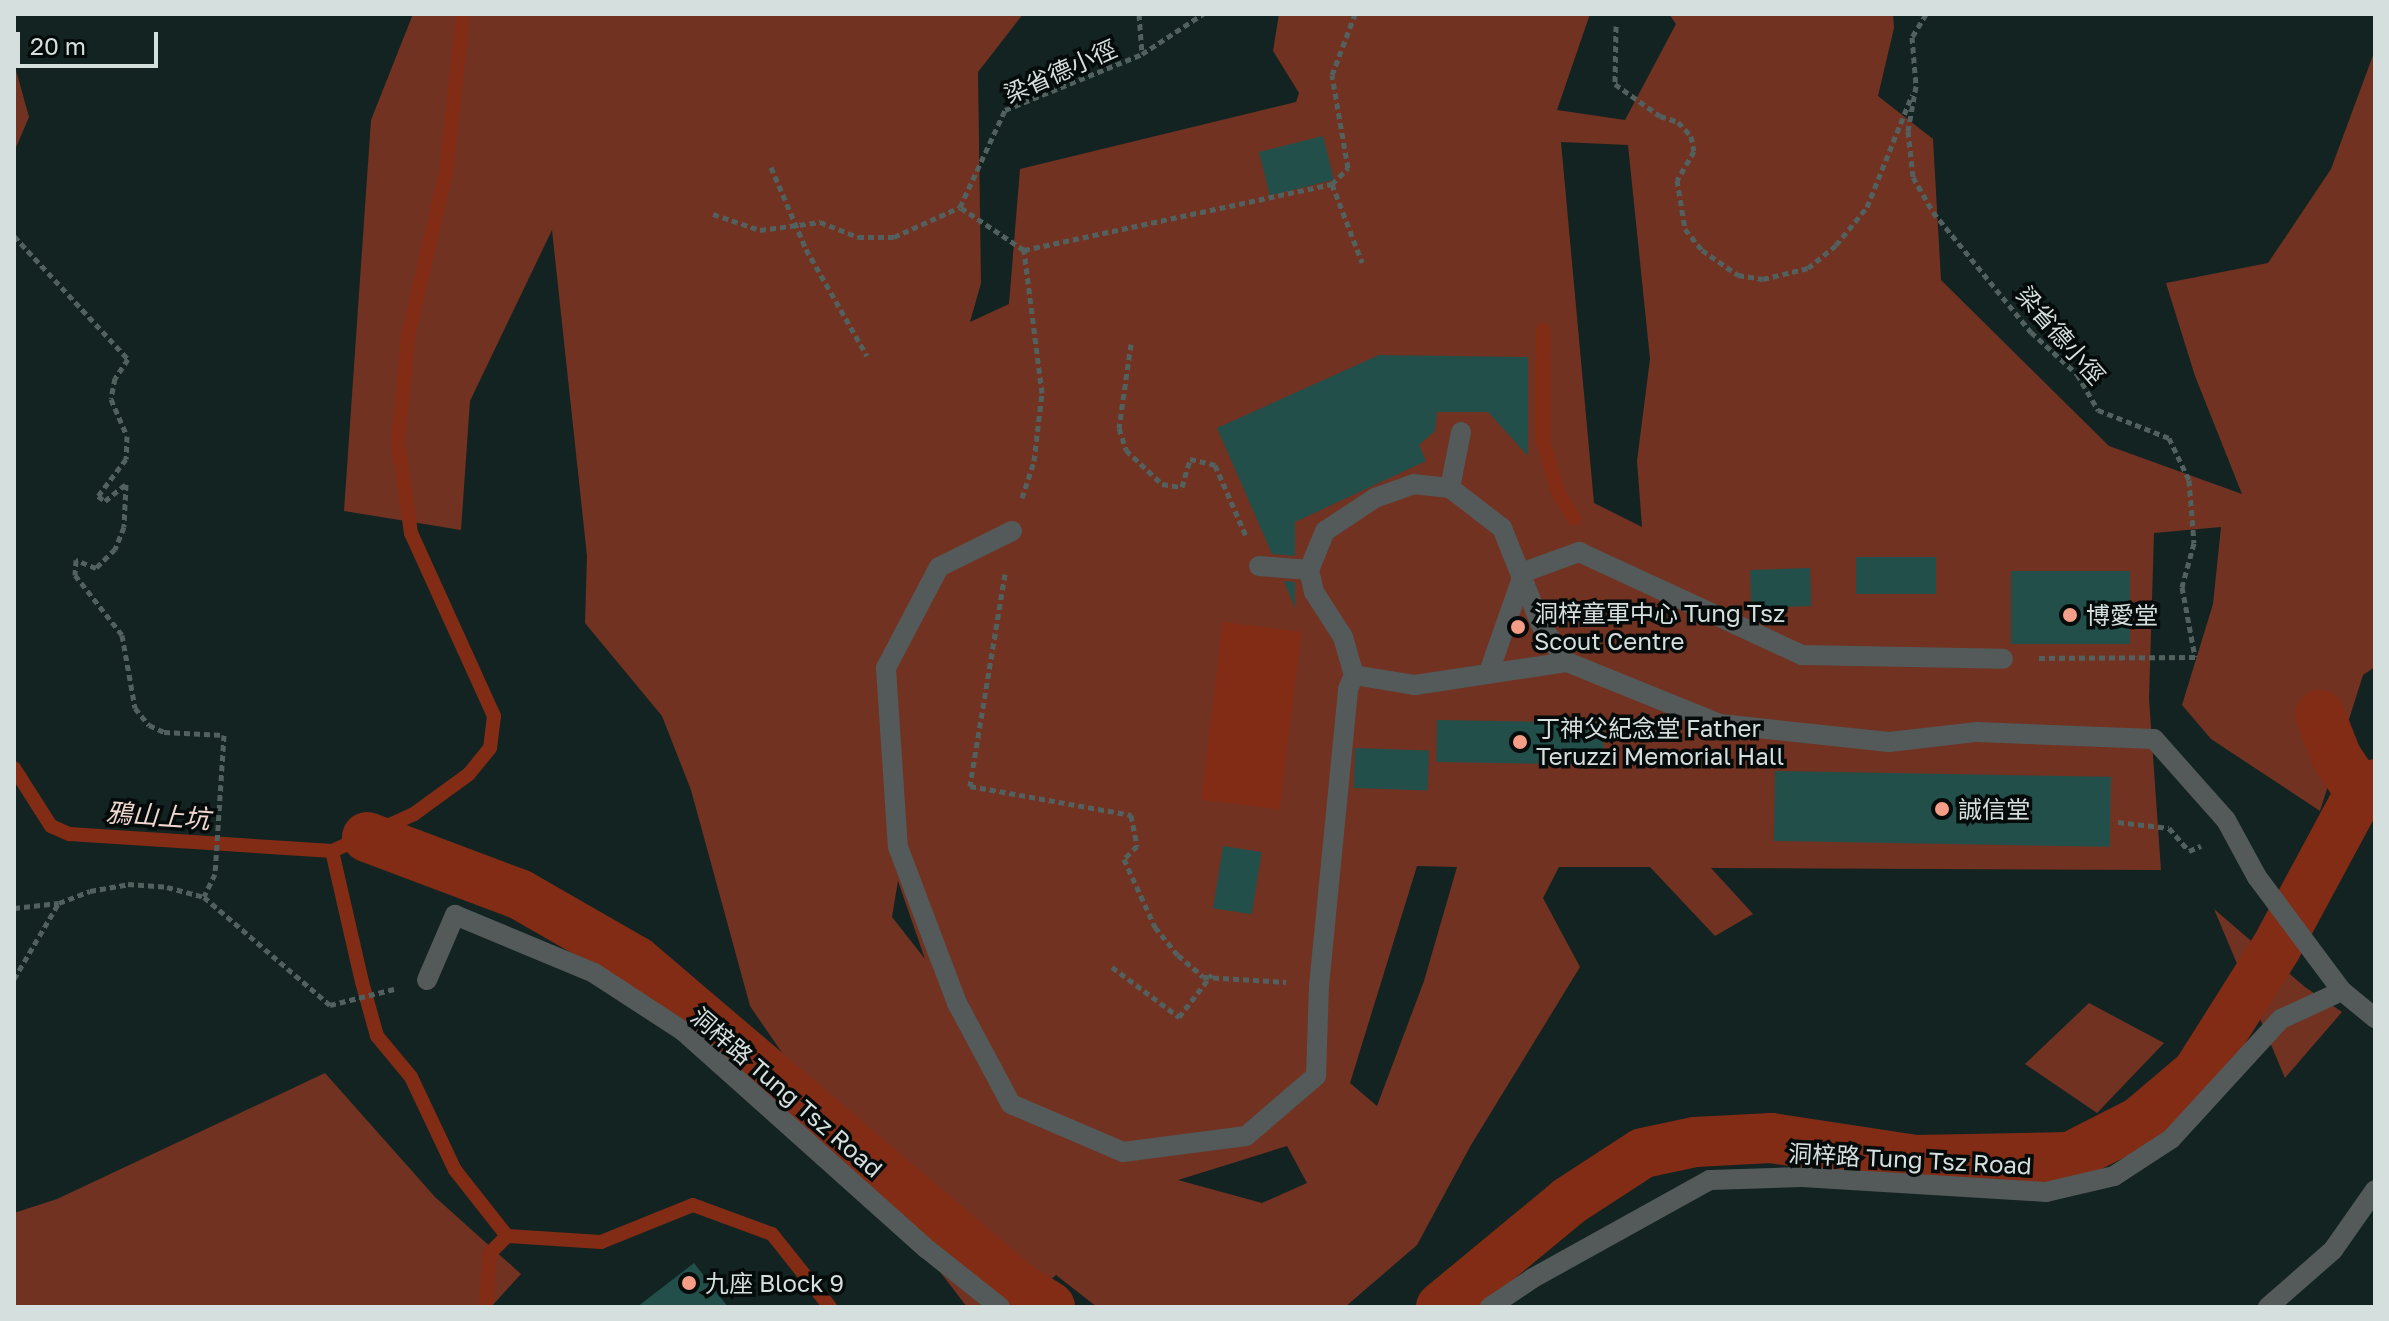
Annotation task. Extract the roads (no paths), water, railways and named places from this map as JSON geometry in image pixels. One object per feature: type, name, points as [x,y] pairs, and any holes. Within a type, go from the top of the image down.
[{"type":"street","points":[[1450,488],[1461,432]]},
{"type":"street","points":[[1012,531],[939,567],[886,668],[898,847],[957,1003],[1011,1104],[1123,1152],[1246,1136],[1316,1076],[1319,986],[1348,689],[1354,675],[1343,637],[1314,592],[1309,570],[1325,531],[1375,498],[1414,484],[1450,488],[1502,528],[1524,572],[1541,625],[1567,662]]},
{"type":"street","points":[[1524,572],[1579,552],[1802,655],[2003,659]]},
{"type":"street","points":[[1259,566],[1309,570]]},
{"type":"street","points":[[1489,672],[1524,572]]},
{"type":"street","points":[[1354,675],[1415,685],[1567,662],[1720,724],[1889,742],[1977,732],[2154,739],[2226,820],[2257,877],[2318,965],[2342,991],[2375,1018]]},
{"type":"street","name":"洞梓路 Tung Tsz Road","points":[[427,980],[455,915],[594,973],[683,1031],[927,1249],[1000,1307]]},
{"type":"street","name":"洞梓路 Tung Tsz Road","points":[[1490,1307],[1533,1278],[1710,1180],[1802,1177],[2046,1192],[2114,1176],[2171,1139],[2281,1019],[2342,991]]},
{"type":"street","points":[[2268,1307],[2333,1250],[2375,1190]]},
{"type":"waterway","points":[[463,14],[446,172],[408,337],[398,442],[411,533],[494,716],[490,748],[469,774],[414,814],[332,851],[377,1036],[411,1077],[455,1170],[507,1236],[601,1242],[693,1205],[772,1234],[830,1307]]},
{"type":"waterway","points":[[1543,330],[1543,440],[1558,492],[1574,519]]},
{"type":"waterway","points":[[2320,715],[2337,758],[2360,792]]},
{"type":"waterway","name":"鴉山上坑","points":[[14,768],[51,826],[69,834],[332,851]]},
{"type":"waterway","points":[[1441,1307],[1569,1201],[1643,1153],[1695,1142],[1771,1138],[1915,1160],[2070,1157],[2139,1122],[2197,1073],[2276,948],[2360,792],[2375,784]]},
{"type":"waterway","points":[[367,837],[519,894],[636,961],[1017,1286],[1050,1307]]},
{"type":"waterway","points":[[486,1307],[490,1253],[507,1236]]},
{"type":"place","name":"博愛堂","points":[[2070,615]]},
{"type":"place","name":"洞梓童軍中心 Tung Tsz Scout Centre","points":[[1518,627]]},
{"type":"place","name":"丁神父紀念堂 Father Teruzzi Memorial Hall","points":[[1520,742]]},
{"type":"place","name":"誠信堂","points":[[1942,809]]},
{"type":"place","name":"九座 Block 9","points":[[689,1283]]}]
